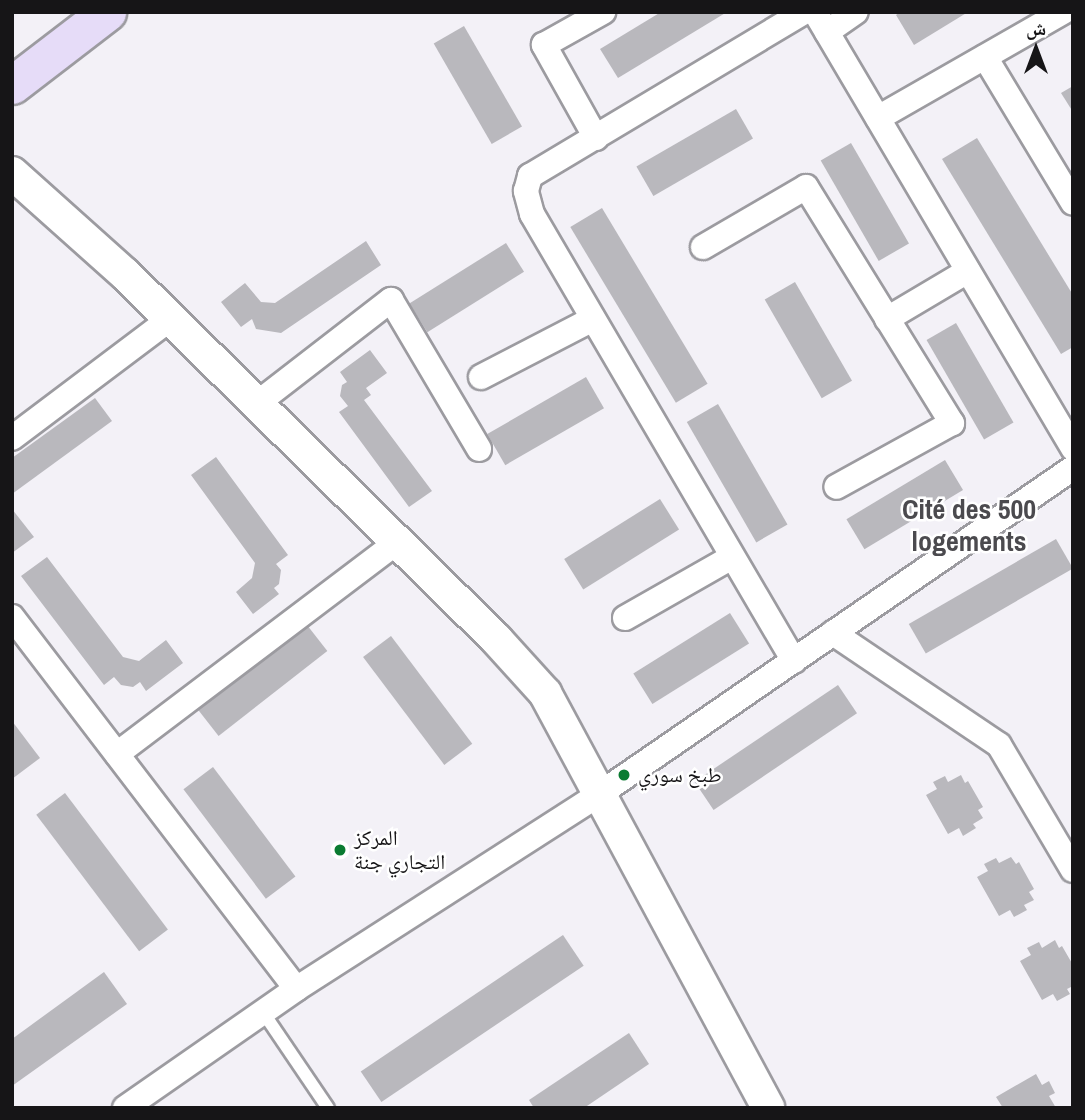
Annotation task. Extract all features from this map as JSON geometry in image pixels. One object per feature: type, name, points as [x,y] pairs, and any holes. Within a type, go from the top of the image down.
[{"type":"main road","points":[[12,58],[71,12]]},
{"type":"main road","points":[[12,85],[107,12]]},
{"type":"street","points":[[596,138],[544,45],[603,12]]},
{"type":"street","points":[[794,661],[532,214],[526,191],[530,176],[804,12]]},
{"type":"street","points":[[856,12],[821,22],[1073,448]]},
{"type":"street","points":[[878,118],[1063,12]]},
{"type":"street","points":[[985,57],[1073,202]]},
{"type":"street","points":[[12,173],[125,274],[497,640],[545,693],[768,1108]]},
{"type":"street","points":[[703,247],[806,187],[952,424],[836,487]]},
{"type":"street","points":[[887,318],[968,271]]},
{"type":"street","points":[[256,405],[391,300],[479,449]]},
{"type":"street","points":[[12,438],[170,319]]},
{"type":"street","points":[[481,377],[593,319]]},
{"type":"street","points":[[125,1108],[296,989],[601,793],[1073,468]]},
{"type":"street","points":[[117,754],[397,542]]},
{"type":"street","points":[[625,618],[732,557]]},
{"type":"street","points":[[12,617],[296,989]]},
{"type":"street","points":[[833,633],[999,745],[1073,870]]},
{"type":"lane","points":[[263,1012],[328,1108]]},
{"type":"building","points":[[661,12],[727,12],[618,78],[600,49]]},
{"type":"building","points":[[900,12],[968,12],[914,45],[896,15]]},
{"type":"building","points":[[464,26],[522,126],[492,144],[434,44]]},
{"type":"building","points":[[1073,86],[1073,112],[1061,93]]},
{"type":"building","points":[[736,109],[753,138],[653,196],[636,166]]},
{"type":"building","points":[[977,138],[1073,295],[1073,347],[1061,354],[942,159]]},
{"type":"building","points":[[851,143],[909,243],[879,261],[821,160]]},
{"type":"building","points":[[602,208],[708,384],[676,403],[570,227]]},
{"type":"building","points":[[366,241],[381,265],[281,333],[256,329],[252,319],[241,327],[221,302],[245,283],[261,302],[275,303]]},
{"type":"building","points":[[506,243],[524,272],[427,332],[409,303]]},
{"type":"building","points":[[795,282],[852,381],[822,398],[765,300]]},
{"type":"building","points":[[956,323],[1014,423],[984,440],[927,340]]},
{"type":"building","points":[[370,350],[387,373],[366,388],[371,395],[364,400],[432,491],[409,507],[339,412],[348,406],[340,396],[342,385],[347,382],[340,372]]},
{"type":"building","points":[[586,377],[604,408],[505,465],[487,434]]},
{"type":"building","points":[[95,398],[112,421],[12,494],[12,458]]},
{"type":"building","points":[[718,404],[788,524],[756,542],[687,422]]},
{"type":"building","points":[[216,457],[288,555],[276,564],[281,570],[279,584],[274,588],[279,594],[253,614],[236,592],[252,578],[255,563],[191,475]]},
{"type":"building","points":[[945,460],[963,490],[864,549],[846,519]]},
{"type":"building","points":[[660,499],[679,530],[583,589],[564,559]]},
{"type":"building","points":[[12,509],[34,537],[12,553]]},
{"type":"building","points":[[1056,539],[1073,568],[926,653],[909,624]]},
{"type":"building","points":[[47,557],[123,657],[139,661],[166,640],[183,663],[146,691],[140,682],[133,687],[121,685],[114,677],[104,685],[21,576]]},
{"type":"building","points":[[730,613],[749,644],[652,704],[633,673]]},
{"type":"building","points":[[307,625],[327,651],[219,736],[198,710]]},
{"type":"building","points":[[391,636],[472,744],[444,765],[363,657]]},
{"type":"building","points":[[838,685],[857,713],[714,810],[695,782]]},
{"type":"building","points":[[12,721],[40,758],[12,779]]},
{"type":"building","points":[[213,767],[295,876],[266,899],[183,789]]},
{"type":"building","points":[[961,775],[965,783],[968,781],[983,807],[978,810],[983,818],[973,824],[976,828],[963,836],[959,828],[948,834],[926,795],[937,789],[933,782],[945,776],[948,782]]},
{"type":"building","points":[[65,793],[168,930],[139,951],[36,815]]},
{"type":"building","points":[[1011,857],[1016,864],[1019,862],[1034,889],[1029,892],[1034,900],[1024,905],[1027,910],[1014,917],[1010,910],[999,916],[977,877],[988,871],[984,864],[996,858],[999,863]]},
{"type":"building","points":[[563,935],[584,966],[381,1102],[361,1071]]},
{"type":"building","points":[[1055,940],[1059,948],[1062,946],[1073,965],[1073,986],[1067,989],[1070,994],[1057,1001],[1053,994],[1042,1000],[1020,961],[1031,955],[1027,948],[1039,942],[1042,948]]},
{"type":"building","points":[[104,972],[127,1004],[12,1086],[12,1039]]},
{"type":"building","points":[[629,1033],[649,1064],[584,1108],[534,1108],[529,1100]]},
{"type":"building","points":[[1036,1074],[1042,1085],[1049,1081],[1055,1093],[1049,1096],[1056,1108],[1003,1108],[996,1097]]},
{"type":"place","name":"طبخ سوري","points":[[624,775]]},
{"type":"place","name":"المركز التجاري جنة","points":[[340,850]]},
{"type":"district","name":"Cité des 500 logements","points":[[969,525]]}]
